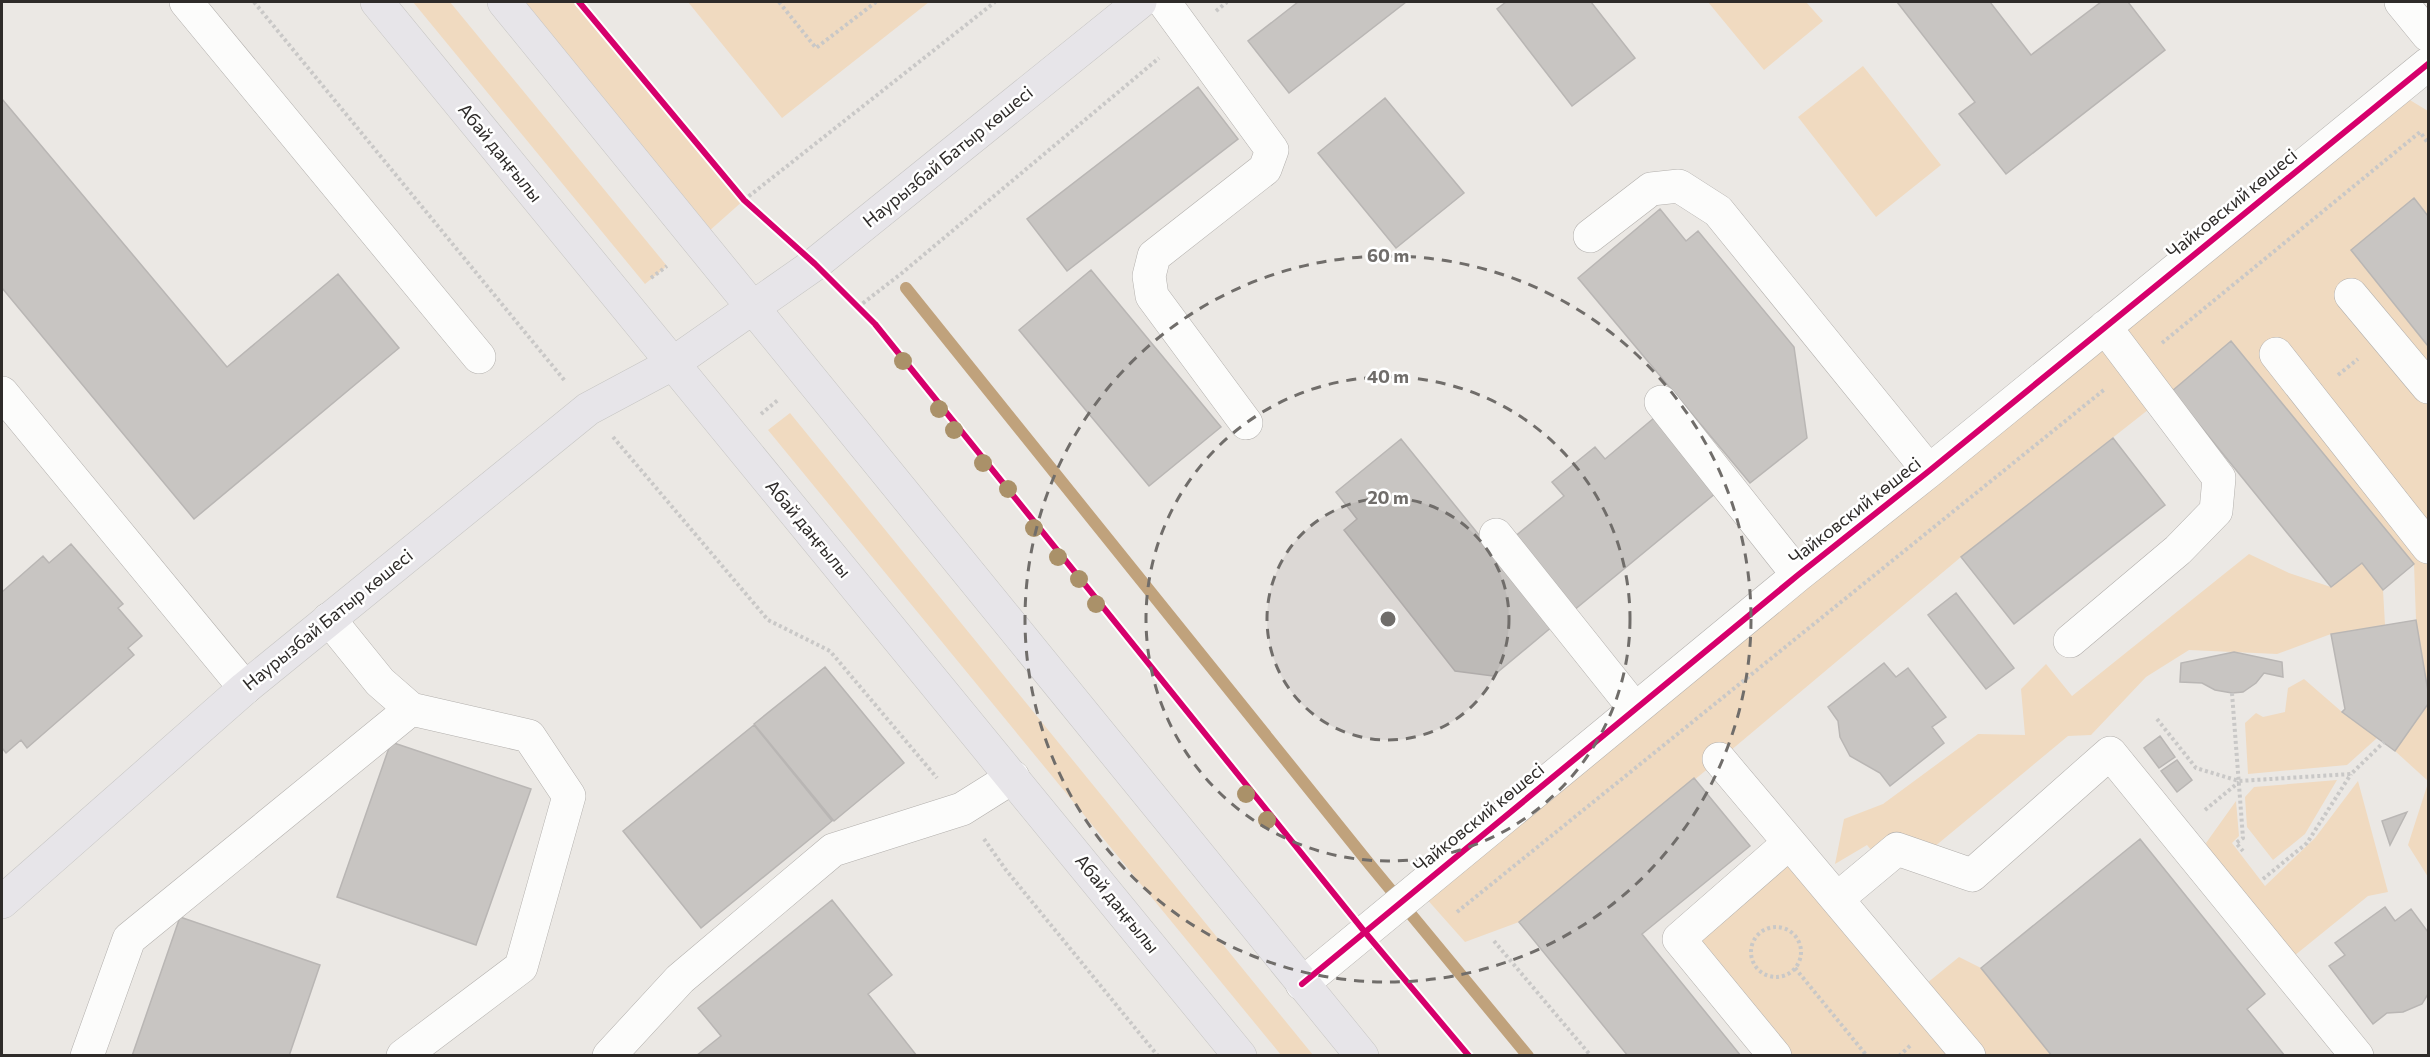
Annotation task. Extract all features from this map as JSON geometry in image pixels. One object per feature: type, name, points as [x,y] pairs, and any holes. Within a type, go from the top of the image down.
[{"type":"main road","name":"Абай даңғылы","points":[[377,2],[672,364],[1014,777],[1240,1056]]},
{"type":"main road","points":[[504,2],[1362,1056]]},
{"type":"main road","name":"Наурызбай Батыр көшесі","points":[[753,307],[815,264],[1140,2]]},
{"type":"main road","points":[[672,364],[753,307]]},
{"type":"main road","name":"Наурызбай Батыр көшесі","points":[[2,902],[245,688],[588,408],[672,364]]},
{"type":"street","points":[[186,2],[479,357]]},
{"type":"street","points":[[1164,2],[1272,150],[1265,169],[1154,256],[1149,276],[1152,296],[1246,423]]},
{"type":"street","points":[[2401,2],[2428,35]]},
{"type":"street","name":"Чайковский көшесі","points":[[1302,984],[1798,575],[2428,64]]},
{"type":"street","points":[[1590,236],[1651,189],[1679,186],[1718,211],[1929,471]]},
{"type":"street","points":[[2351,295],[2428,387]]},
{"type":"street","points":[[2070,641],[2178,550],[2216,511],[2219,478],[2105,327]]},
{"type":"street","points":[[2276,354],[2428,547]]},
{"type":"street","points":[[2,393],[245,688]]},
{"type":"street","points":[[1661,402],[1798,575]]},
{"type":"street","points":[[1496,535],[1635,709]]},
{"type":"street","points":[[329,619],[380,682],[411,709],[529,736],[569,796],[521,968],[403,1056]]},
{"type":"street","points":[[87,1056],[129,939],[411,709]]},
{"type":"street","points":[[1837,899],[1897,849],[1972,875],[2110,753],[2357,1056]]},
{"type":"street","points":[[1719,759],[1969,1056]]},
{"type":"street","points":[[609,1056],[680,979],[833,850],[962,808],[1014,777]]},
{"type":"street","points":[[1775,1056],[1679,939],[1789,843]]},
{"type":"path","points":[[254,2],[588,408],[768,620],[830,651],[962,808],[1006,870],[1158,1056]]},
{"type":"path","points":[[779,2],[816,48],[876,2]]},
{"type":"path","points":[[744,200],[995,2]]},
{"type":"path","points":[[1209,16],[1227,2]]},
{"type":"path","points":[[858,307],[902,273],[1164,54]]},
{"type":"path","points":[[1457,912],[2134,366],[2420,132],[2428,143]]},
{"type":"path","points":[[736,191],[753,208]]},
{"type":"path","points":[[815,264],[864,313]]},
{"type":"path","points":[[645,284],[667,266]]},
{"type":"path","points":[[2310,399],[2386,336]]},
{"type":"path","points":[[758,416],[779,399]]},
{"type":"path","points":[[2232,693],[2243,838],[2236,843],[2243,852]]},
{"type":"path","points":[[2157,719],[2196,768],[2240,781],[2350,774]]},
{"type":"path","points":[[1689,724],[1719,759]]},
{"type":"path","points":[[2257,871],[2264,880],[2307,843],[2350,774],[2384,742]]},
{"type":"path","points":[[2176,834],[2240,781]]},
{"type":"path","points":[[1775,927],[1783,927],[1796,936],[1801,952],[1800,961],[1795,968],[1789,974],[1780,977],[1763,973],[1758,968],[1752,953],[1755,938],[1760,933],[1775,927]]},
{"type":"path","points":[[1494,941],[1591,1056]]},
{"type":"path","points":[[1795,968],[1867,1056]]},
{"type":"path","points":[[1580,1056],[1586,1050]]},
{"type":"shaded area","points":[[413,2],[450,2],[667,266],[645,284]]},
{"type":"shaded area","points":[[504,2],[579,2],[744,200],[699,240]]},
{"type":"shaded area","points":[[688,2],[929,2],[782,118]]},
{"type":"shaded area","points":[[1708,2],[1806,2],[1823,21],[1764,70]]},
{"type":"shaded area","points":[[1863,66],[1941,165],[1876,217],[1798,117]]},
{"type":"shaded area","points":[[2395,91],[2428,111],[2428,216],[2415,199],[2351,250],[2428,346],[2428,691],[2416,620],[2414,564],[2231,341],[2172,391],[1961,557],[1736,746],[1519,922],[1465,942],[1417,888]]},
{"type":"shaded area","points":[[790,413],[1313,1055],[1281,1055],[768,430]]},
{"type":"shaded area","points":[[2249,554],[2289,573],[2331,587],[2362,563],[2383,590],[2385,625],[2331,634],[2277,654],[2189,650],[2146,677],[2091,735],[2068,736],[1922,857],[1881,862],[1867,845],[1835,864],[1844,819],[1883,804],[1978,734],[2025,735],[2021,689],[2046,664],[2072,696]]},
{"type":"shaded area","points":[[2304,679],[2377,738],[2347,765],[2248,774],[2245,723],[2256,713],[2263,717],[2285,712],[2288,688]]},
{"type":"shaded area","points":[[2428,704],[2428,781],[2395,751]]},
{"type":"shaded area","points":[[2337,780],[2305,834],[2273,860],[2247,827],[2245,797],[2254,787]]},
{"type":"shaded area","points":[[2358,781],[2388,892],[2368,896],[2289,960],[2216,866],[2206,843],[2236,801],[2239,836],[2232,843],[2265,886],[2315,838]]},
{"type":"shaded area","points":[[2428,783],[2428,877],[2408,845]]},
{"type":"shaded area","points":[[1789,843],[1916,992],[1959,957],[1981,968],[2052,1055],[1775,1055],[1679,939]]},
{"type":"building","points":[[1298,2],[1406,2],[1289,93],[1248,41]]},
{"type":"building","points":[[1506,2],[1591,2],[1635,58],[1572,106],[1497,9]]},
{"type":"building","points":[[1897,2],[1990,2],[2031,55],[2101,2],[2128,2],[2165,50],[2006,174],[1959,114],[1975,102]]},
{"type":"building","points":[[1198,87],[1238,139],[1067,271],[1027,219]]},
{"type":"building","points":[[1385,98],[1464,193],[1396,248],[1318,153]]},
{"type":"building","points":[[2,99],[227,367],[338,274],[399,348],[194,519],[2,288]]},
{"type":"building","points":[[2414,198],[2428,216],[2428,346],[2351,250]]},
{"type":"building","points":[[1660,209],[1686,241],[1698,231],[1794,347],[1807,438],[1750,483],[1578,278]]},
{"type":"building","points":[[1091,270],[1221,427],[1149,486],[1019,330]]},
{"type":"building","points":[[2231,341],[2414,564],[2383,590],[2362,563],[2331,587],[2172,391]]},
{"type":"building","points":[[1654,418],[1716,493],[1573,611],[1513,538],[1564,496],[1552,482],[1595,447],[1605,459]]},
{"type":"building","points":[[2113,438],[2165,505],[2014,624],[1961,557]]},
{"type":"building","points":[[1401,439],[1553,626],[1493,676],[1455,671],[1344,530],[1357,519],[1336,492]]},
{"type":"building","points":[[71,544],[123,604],[118,608],[142,636],[128,648],[134,655],[27,748],[21,740],[6,753],[2,748],[2,592],[43,556],[49,563]]},
{"type":"building","points":[[1956,593],[2014,668],[1986,689],[1928,615]]},
{"type":"building","points":[[2416,620],[2428,691],[2428,704],[2395,751],[2342,712],[2345,709],[2331,634]]},
{"type":"building","points":[[2234,652],[2282,662],[2283,677],[2264,673],[2256,683],[2243,692],[2232,693],[2215,690],[2202,683],[2180,682],[2181,663]]},
{"type":"building","points":[[1884,663],[1896,677],[1908,668],[1946,717],[1932,727],[1944,743],[1890,786],[1880,773],[1850,756],[1840,737],[1838,721],[1828,707]]},
{"type":"building","points":[[825,667],[904,763],[834,821],[754,724]]},
{"type":"building","points":[[754,725],[832,821],[701,928],[623,831]]},
{"type":"building","points":[[2160,736],[2175,757],[2159,768],[2144,748]]},
{"type":"building","points":[[391,742],[531,789],[476,945],[337,897]]},
{"type":"building","points":[[2177,760],[2192,780],[2177,792],[2161,771]]},
{"type":"building","points":[[1694,778],[1750,846],[1642,934],[1741,1056],[1628,1056],[1519,922]]},
{"type":"building","points":[[2407,812],[2390,845],[2382,821]]},
{"type":"building","points":[[2140,839],[2265,994],[2247,1009],[2285,1056],[2052,1056],[1981,968]]},
{"type":"building","points":[[832,900],[892,975],[868,994],[917,1056],[696,1056],[721,1036],[698,1008]]},
{"type":"building","points":[[2385,907],[2395,921],[2411,909],[2428,932],[2428,994],[2422,1004],[2403,1012],[2387,1013],[2373,1024],[2329,966],[2345,955],[2335,943]]},
{"type":"building","points":[[180,917],[320,965],[289,1056],[132,1056]]},
{"type":"waterway","points":[[906,288],[1371,866],[1528,1056]]},
{"type":"cycle path","points":[[579,2],[744,200],[815,264],[875,324],[1364,931],[1469,1056]]},
{"type":"cycle path","points":[[1302,984],[1798,575],[2428,64]]}]
